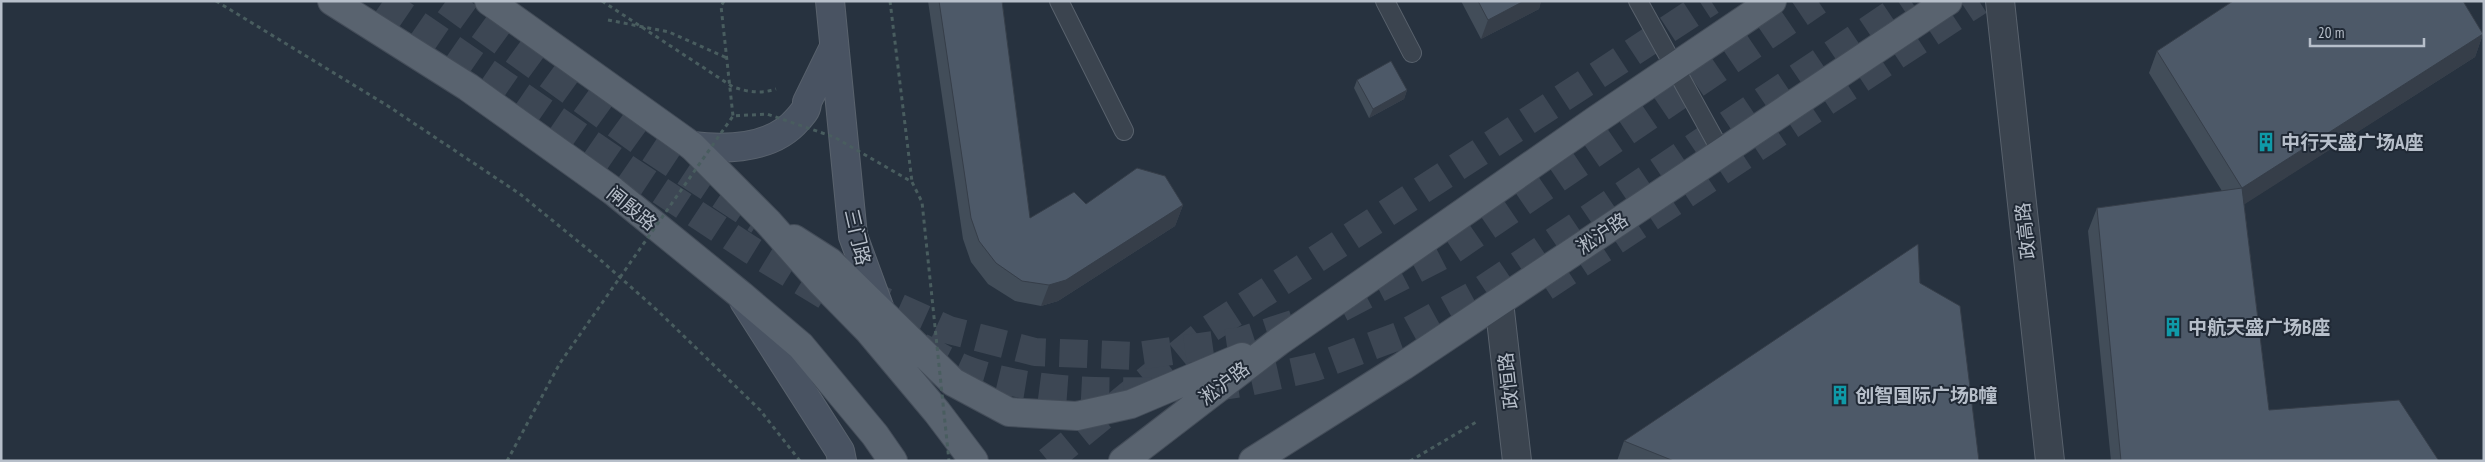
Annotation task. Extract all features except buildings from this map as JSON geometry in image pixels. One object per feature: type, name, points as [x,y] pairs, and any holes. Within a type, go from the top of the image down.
[{"type":"main road","name":"闸殷路","points":[[332,1],[468,87],[612,191],[741,295],[801,346],[875,435],[893,461]]},
{"type":"main road","points":[[489,1],[692,146],[768,222],[820,282],[869,331],[937,412],[974,461]]},
{"type":"main road","name":"淞沪路","points":[[1123,461],[1278,342],[1596,120],[1772,1]]},
{"type":"main road","name":"淞沪路","points":[[1253,461],[1499,302],[1948,1]]},
{"type":"main road","points":[[768,222],[830,262],[953,382],[1008,412],[1077,416],[1131,404],[1278,342]]},
{"type":"street","name":"三门路","points":[[830,1],[837,91],[853,236],[877,307],[937,412]]},
{"type":"street","name":"政高路","points":[[2000,1],[2050,461]]},
{"type":"street","points":[[692,146],[721,149],[750,145],[789,130],[807,109],[807,102],[835,46]]},
{"type":"street","points":[[741,295],[840,451],[842,461]]},
{"type":"street","name":"政恒路","points":[[1499,302],[1517,461]]},
{"type":"lane","points":[[1059,1],[1124,131]]},
{"type":"lane","points":[[1385,1],[1412,53]]},
{"type":"lane","points":[[1638,1],[1722,153]]},
{"type":"path","points":[[216,1],[388,106],[520,194],[596,256],[658,311],[760,410],[800,461]]},
{"type":"path","points":[[602,1],[740,89],[766,92],[807,80],[823,71]]},
{"type":"path","points":[[507,461],[560,364],[733,116],[721,6],[724,1]]},
{"type":"path","points":[[890,1],[912,182],[922,202],[949,461]]},
{"type":"path","points":[[608,20],[669,32],[727,58]]},
{"type":"path","points":[[733,116],[767,114],[834,137],[912,182]]},
{"type":"path","points":[[1410,461],[1510,402]]},
{"type":"tunnel","points":[[383,1],[629,170],[751,250],[834,301]]},
{"type":"tunnel","points":[[446,1],[646,146],[759,221]]},
{"type":"tunnel","points":[[1048,461],[1208,330],[1711,1]]},
{"type":"tunnel","points":[[1341,308],[1451,251],[1818,1]]},
{"type":"tunnel","points":[[1210,388],[1249,382],[1316,367],[1401,335],[1476,294],[1911,1]]},
{"type":"tunnel","points":[[1545,287],[1979,1]]},
{"type":"tunnel","points":[[862,288],[882,300],[949,330],[1035,352],[1138,356],[1241,341],[1302,321]]},
{"type":"tunnel","points":[[921,347],[966,370],[1019,384],[1089,391],[1160,391]]},
{"type":"place","name":"中行天盛广场A座","points":[[2266,142]]},
{"type":"place","name":"中航天盛广场B座","points":[[2173,327]]},
{"type":"place","name":"创智国际广场B幢","points":[[1840,395]]}]
